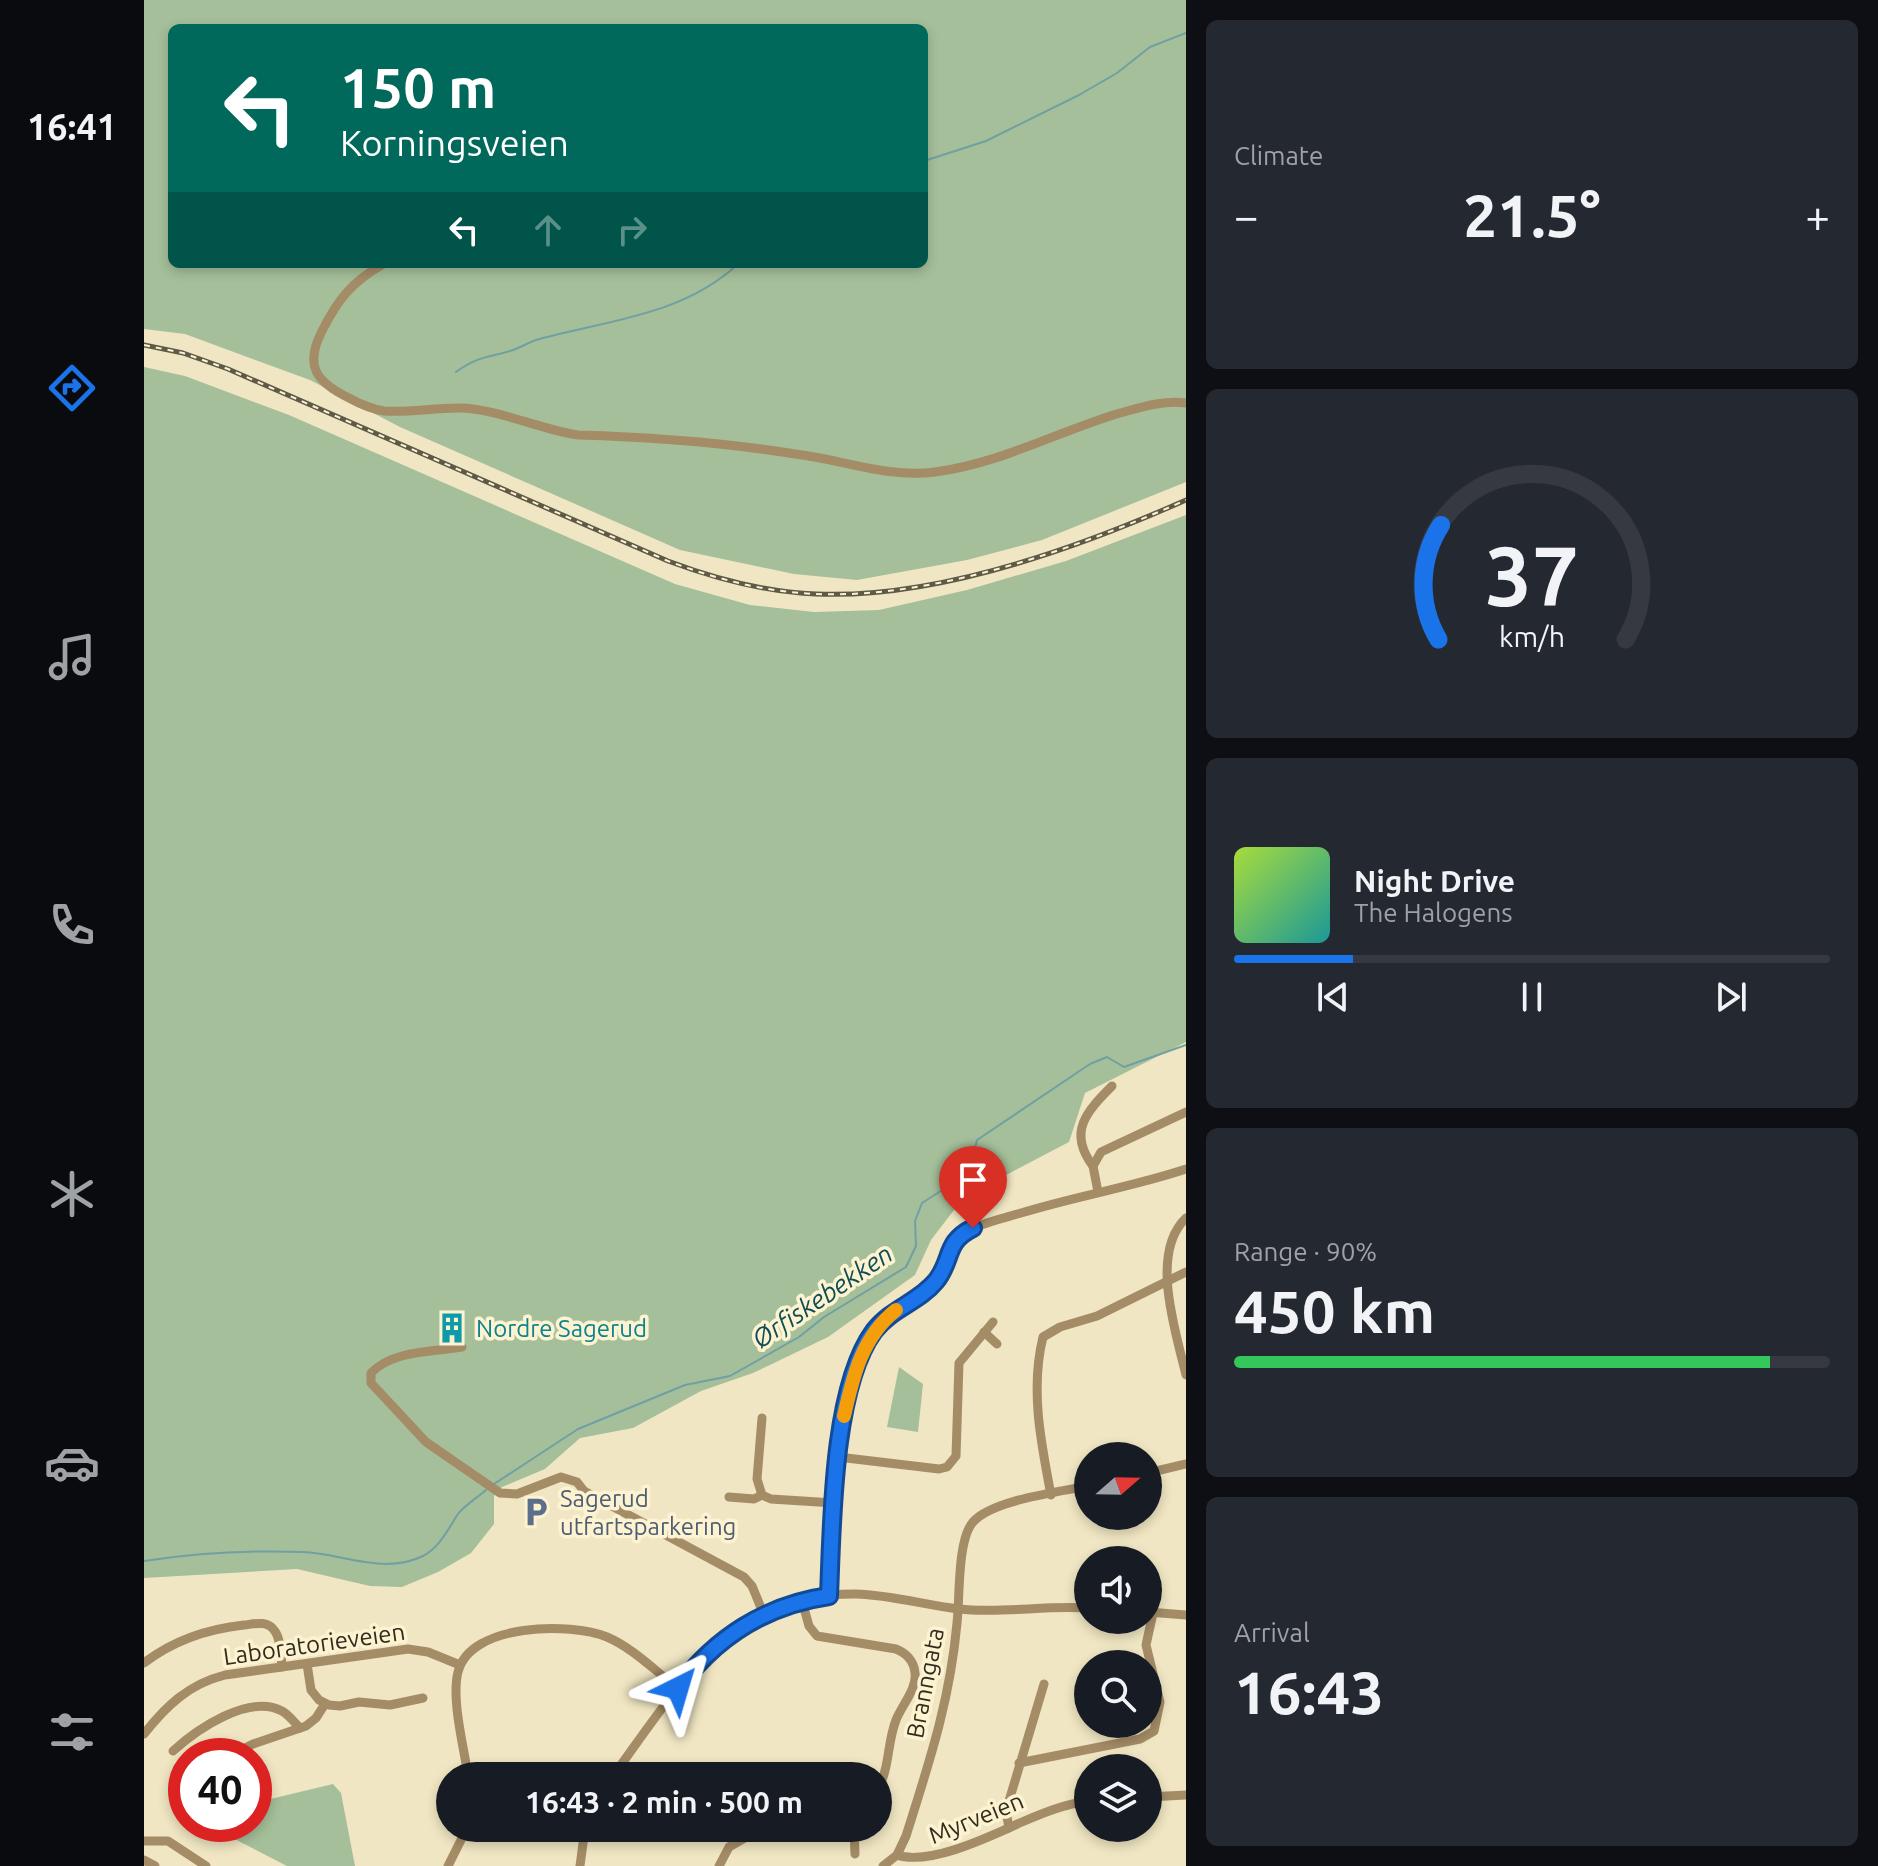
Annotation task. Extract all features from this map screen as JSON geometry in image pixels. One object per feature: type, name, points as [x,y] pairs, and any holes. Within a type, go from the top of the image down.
[{"type":"street","points":[[376,268],[349,288],[321,334],[314,351],[314,362],[315,371],[324,384],[363,406],[380,410],[464,408],[508,416],[567,434],[725,443],[847,462],[886,472],[915,473],[967,465],[1125,412],[1167,402],[1186,403]]},
{"type":"street","points":[[1098,1192],[1093,1166],[1085,1156],[1079,1134],[1096,1102],[1112,1086]]},
{"type":"street","points":[[1093,1166],[1101,1152],[1186,1112]]},
{"type":"street","points":[[829,1596],[840,1430],[852,1379],[873,1333],[900,1307],[927,1290],[944,1269],[949,1249],[958,1237],[977,1227],[1186,1169]]},
{"type":"street","points":[[1186,1218],[1174,1229],[1167,1281],[1168,1297],[1184,1350],[1186,1375]]},
{"type":"street","points":[[1074,1489],[1051,1495],[1037,1399],[1043,1337],[1060,1327],[1097,1316],[1186,1272]]},
{"type":"street","points":[[838,1457],[939,1469],[947,1467],[956,1456],[959,1363],[993,1322]]},
{"type":"street","points":[[984,1332],[997,1344]]},
{"type":"street","points":[[462,1347],[422,1352],[384,1363],[371,1373],[371,1383],[426,1442],[500,1493],[522,1493],[561,1477],[577,1482],[584,1491],[744,1577],[752,1586],[764,1615]]},
{"type":"street","points":[[762,1418],[757,1479],[762,1495],[771,1499],[834,1503]]},
{"type":"street","points":[[1162,1470],[1186,1464]]},
{"type":"street","points":[[729,1497],[754,1499],[762,1495]]},
{"type":"street","name":"Branngata","points":[[897,1855],[906,1836],[945,1708],[964,1543],[972,1523],[998,1508],[1051,1495]]},
{"type":"street","points":[[623,1762],[678,1688],[717,1645],[736,1630],[764,1615],[802,1601],[829,1596],[875,1595],[958,1609],[1074,1608]]},
{"type":"street","points":[[802,1601],[809,1626],[819,1638],[896,1649],[913,1664],[914,1684],[894,1727],[888,1762]]},
{"type":"street","points":[[1162,1614],[1186,1615]]},
{"type":"street","points":[[144,1663],[163,1649],[189,1637],[222,1628],[262,1623],[269,1625],[276,1633],[282,1667]]},
{"type":"street","points":[[466,1762],[457,1699],[460,1665],[471,1649],[492,1638],[546,1629],[571,1628],[597,1633],[614,1640],[678,1688]]},
{"type":"street","points":[[1019,1763],[1140,1739],[1154,1731],[1160,1702],[1146,1645],[1147,1634]]},
{"type":"street","name":"Laboratorieveien","points":[[144,1734],[171,1703],[201,1683],[233,1674],[408,1649],[428,1652],[460,1665]]},
{"type":"street","points":[[307,1664],[311,1690],[325,1704],[336,1707],[359,1702],[386,1706],[423,1698]]},
{"type":"street","points":[[1009,1828],[1006,1811],[1044,1684]]},
{"type":"street","points":[[271,1738],[313,1722],[325,1704]]},
{"type":"street","points":[[188,1738],[211,1723],[256,1707],[282,1711],[300,1728]]},
{"type":"street","points":[[1162,1796],[1186,1795]]},
{"type":"street","name":"Myrveien","points":[[897,1855],[912,1861],[936,1859],[965,1850],[1053,1809],[1074,1804]]},
{"type":"street","points":[[144,1841],[168,1841],[206,1866]]},
{"type":"street","points":[[448,1866],[460,1842]]},
{"type":"street","points":[[580,1866],[583,1842]]},
{"type":"street","points":[[719,1866],[729,1847],[738,1842]]},
{"type":"street","points":[[855,1842],[855,1854]]},
{"type":"street","points":[[883,1866],[897,1855]]},
{"type":"street","points":[[144,1860],[155,1866]]},
{"type":"green space","points":[[144,0],[1186,0],[1186,482],[1042,540],[967,560],[857,580],[794,574],[680,550],[400,427],[310,380],[185,334],[144,329]]},
{"type":"green space","points":[[144,367],[185,376],[289,415],[675,584],[750,605],[814,612],[879,610],[967,590],[1066,561],[1186,515],[1186,1042],[1085,1093],[1069,1142],[964,1197],[931,1240],[915,1275],[828,1337],[753,1373],[701,1391],[633,1428],[580,1438],[545,1469],[502,1487],[494,1496],[494,1524],[471,1553],[438,1572],[402,1587],[370,1586],[297,1569],[144,1578]]},
{"type":"green space","points":[[899,1367],[923,1384],[918,1432],[887,1427]]},
{"type":"green space","points":[[333,1784],[341,1793],[355,1866],[287,1866],[240,1842],[272,1842],[272,1799]]},
{"type":"waterway","points":[[928,160],[986,141],[1079,95],[1117,73],[1150,47],[1186,33]]},
{"type":"waterway","points":[[456,372],[478,360],[536,340],[668,306],[693,295],[733,268]]},
{"type":"waterway","name":"Ørfiskebekken","points":[[494,1484],[578,1429],[685,1385],[730,1376],[799,1337],[824,1317],[906,1267],[916,1246],[915,1221],[922,1203],[961,1178],[972,1160],[977,1140],[1090,1064],[1107,1057],[1124,1067],[1186,1045]]},
{"type":"waterway","name":"Ørfiskebekken","points":[[144,1561],[263,1551],[303,1552],[394,1564],[423,1556],[434,1548],[461,1511],[486,1490]]},
{"type":"railway","points":[[144,345],[183,353],[228,369],[668,561],[722,579],[778,591],[862,593],[957,579],[1053,552],[1186,500]]},
{"type":"slow traffic","points":[[844,1416],[862,1352],[873,1333],[896,1310]]},
{"type":"place","name":"Nordre Sagerud","points":[[452,1328]]},
{"type":"place","name":"Sagerud utfartsparkering","points":[[536,1512]]},
{"type":"route","points":[[678,1688],[709,1651],[744,1626],[786,1606],[829,1596],[840,1430],[862,1352],[886,1318],[936,1281],[944,1269],[949,1249],[958,1237],[973,1228]]}]
